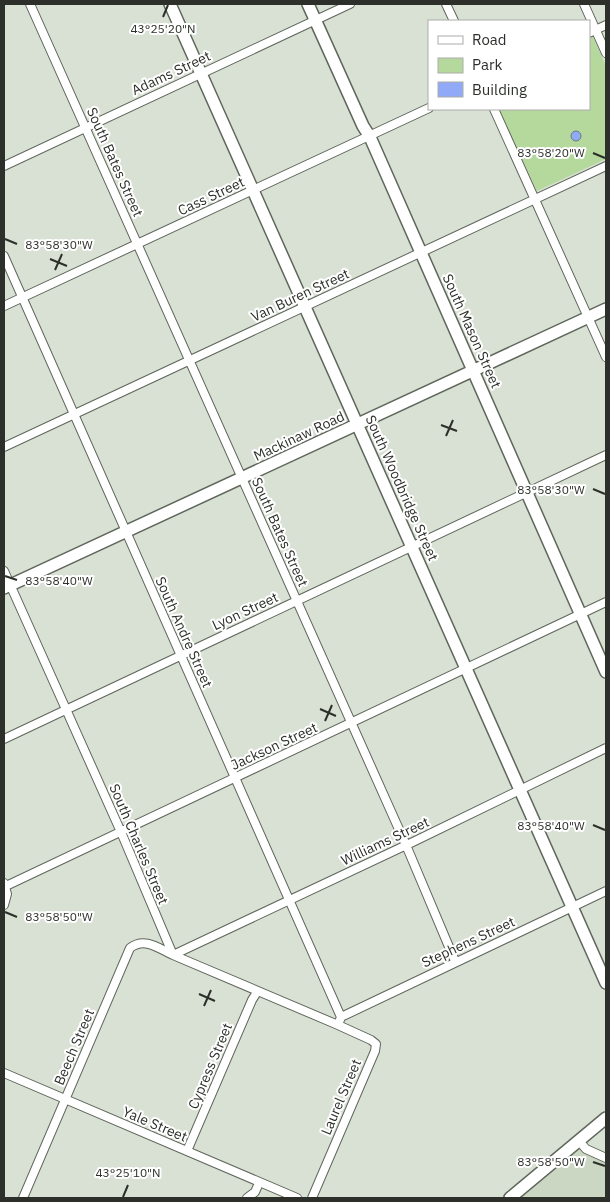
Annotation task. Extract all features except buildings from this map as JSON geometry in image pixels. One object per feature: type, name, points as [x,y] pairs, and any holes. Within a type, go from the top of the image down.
[{"type":"main road","name":"South Woodbridge Street","points":[[170,4],[606,983]]},
{"type":"main road","name":"South Mason Street","points":[[308,4],[363,126],[370,137],[606,672]]},
{"type":"main road","name":"Mackinaw Road","points":[[7,587],[606,310]]},
{"type":"main road","points":[[510,1198],[606,1118]]},
{"type":"street","name":"South Bates Street","points":[[30,4],[406,845],[455,961]]},
{"type":"street","name":"Adams Street","points":[[4,166],[350,4]]},
{"type":"street","points":[[446,4],[454,20]]},
{"type":"street","points":[[584,4],[589,20]]},
{"type":"street","points":[[606,25],[592,31],[606,53]]},
{"type":"street","name":"Cass Street","points":[[4,306],[428,108]]},
{"type":"street","points":[[494,110],[606,357]]},
{"type":"street","name":"Van Buren Street","points":[[4,447],[606,166]]},
{"type":"street","name":"South Andre Street","points":[[4,256],[341,1017]]},
{"type":"street","name":"Lyon Street","points":[[4,739],[606,455]]},
{"type":"street","name":"South Charles Street","points":[[4,571],[7,587],[66,710],[121,832],[173,955]]},
{"type":"street","name":"Jackson Street","points":[[5,884],[121,832],[606,602]]},
{"type":"street","name":"Williams Street","points":[[173,955],[606,748]]},
{"type":"street","points":[[4,905],[7,894],[5,884]]},
{"type":"street","name":"Stephens Street","points":[[341,1017],[455,961],[606,891]]},
{"type":"street","name":"Beech Street","points":[[22,1198],[130,948],[144,942],[173,955]]},
{"type":"street","points":[[173,955],[338,1026],[341,1017]]},
{"type":"street","name":"Cypress Street","points":[[187,1151],[257,992]]},
{"type":"street","name":"Laurel Street","points":[[312,1198],[375,1051],[376,1044],[371,1040],[338,1026]]},
{"type":"street","name":"Yale Street","points":[[4,1074],[297,1198]]},
{"type":"street","points":[[579,1141],[586,1149],[606,1158]]},
{"type":"street","points":[[247,1198],[255,1192],[259,1183]]},
{"type":"shaded area","points":[[579,1141],[606,1155],[606,1198],[510,1198]]},
{"type":"green space","points":[[593,37],[606,66],[606,159],[537,191],[499,110],[590,110],[590,38]]}]
